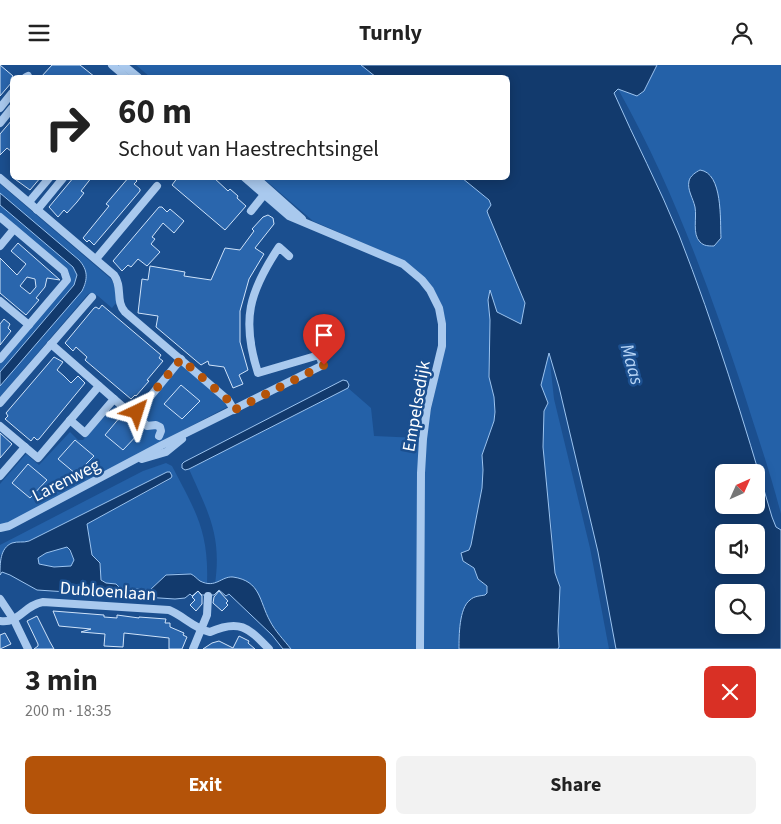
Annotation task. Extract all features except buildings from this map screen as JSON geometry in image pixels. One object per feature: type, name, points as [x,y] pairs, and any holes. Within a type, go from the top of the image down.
[{"type":"street","points":[[112,65],[124,75]]},
{"type":"street","points":[[123,65],[136,75]]},
{"type":"street","points":[[0,108],[10,96]]},
{"type":"street","points":[[0,123],[10,110]]},
{"type":"street","points":[[0,179],[96,259],[118,281],[120,286],[120,303],[124,312],[228,400],[234,410]]},
{"type":"street","points":[[28,202],[47,180]]},
{"type":"street","points":[[37,210],[62,180]]},
{"type":"street","points":[[248,180],[266,192]]},
{"type":"street","points":[[257,180],[266,192]]},
{"type":"street","points":[[96,259],[157,186]]},
{"type":"street","points":[[251,211],[266,192]]},
{"type":"street","name":"Empelsedijk","points":[[266,192],[307,222],[403,264],[412,270],[430,290],[436,301],[441,316],[442,346],[427,408],[422,439],[420,649]]},
{"type":"street","points":[[0,217],[67,275],[67,280],[0,359]]},
{"type":"street","points":[[0,246],[14,229]]},
{"type":"street","name":"Larenweg","points":[[0,529],[136,461],[152,458],[166,452],[189,433],[324,365],[319,355],[258,373],[252,353],[249,332],[249,311],[255,288],[263,271],[279,247],[289,257]]},
{"type":"street","points":[[0,403],[92,297]]},
{"type":"street","points":[[0,301],[29,325]]},
{"type":"street","points":[[51,344],[127,411],[134,413],[147,426],[160,427],[160,436]]},
{"type":"street","points":[[134,413],[140,409],[181,359]]},
{"type":"street","points":[[0,426],[38,458],[99,386]]},
{"type":"street","points":[[70,420],[85,433],[114,399]]},
{"type":"street","points":[[0,476],[25,447]]},
{"type":"street","name":"Larenweg","points":[[0,534],[9,526]]},
{"type":"street","points":[[193,649],[207,615],[208,596]]},
{"type":"street","points":[[0,599],[14,620],[28,649]]},
{"type":"street","name":"Dubloenlaan","points":[[14,620],[34,604],[43,602],[169,610],[200,630]]},
{"type":"street","points":[[0,621],[14,620]]},
{"type":"street","points":[[200,630],[210,632],[223,626],[236,625],[256,635],[269,649]]},
{"type":"shaded area","points":[[136,65],[361,65],[374,75],[148,75]]},
{"type":"shaded area","points":[[657,65],[781,65],[781,514],[742,387],[702,273],[672,198],[618,89],[638,96],[644,91]],"holes":[[[700,170],[710,175],[716,186],[721,238],[698,239],[696,236],[695,206],[691,197],[690,178]]]},
{"type":"shaded area","points":[[265,180],[464,180],[482,194],[491,205],[488,214],[525,303],[522,324],[497,312],[490,292],[488,300],[490,320],[489,377],[494,397],[495,412],[494,421],[482,455],[482,488],[471,545],[469,550],[461,553],[463,561],[474,568],[478,579],[487,586],[487,593],[469,601],[465,607],[461,621],[459,649],[422,649],[423,485],[427,428],[446,341],[446,328],[441,305],[430,284],[413,267],[402,260],[313,221]]},
{"type":"shaded area","points":[[0,184],[111,279],[116,288],[116,303],[112,308],[98,296],[91,293],[88,294],[0,397],[0,386],[82,291],[86,283],[79,260],[0,193]]},
{"type":"shaded area","points":[[0,205],[73,267],[77,275],[74,285],[0,372],[0,363],[69,282],[70,276],[68,271],[0,213]]},
{"type":"shaded area","points":[[549,353],[554,399],[590,548],[609,649],[558,649],[560,587],[555,573],[551,519],[547,505],[543,447],[544,411],[541,385]]},
{"type":"shaded area","points":[[180,365],[184,366],[227,402],[227,407],[0,527],[0,484],[26,454],[39,465],[70,432],[78,440],[83,440],[114,406],[126,416],[136,417]]},
{"type":"shaded area","points":[[348,388],[371,408],[374,436],[419,438],[416,649],[291,649],[271,624],[254,587],[247,582],[233,577],[215,584],[217,551],[215,537],[212,524],[189,469]]},
{"type":"shaded area","points":[[166,463],[172,466],[199,521],[206,549],[207,583],[198,580],[191,574],[178,573],[166,575],[150,590],[120,588],[116,584],[106,583],[101,579],[100,562],[92,555],[87,524],[171,479],[120,499],[14,546],[0,555],[0,545],[143,471]]},
{"type":"shaded area","points":[[67,547],[74,560],[71,566],[54,567],[39,564],[38,558],[46,553]]},
{"type":"water","name":"Maas","points":[[361,65],[657,65],[644,91],[637,96],[618,89],[614,93],[679,235],[729,375],[756,464],[715,464],[715,514],[765,514],[765,493],[776,527],[781,530],[781,649],[616,649],[598,552],[559,387],[549,353],[541,385],[548,403],[544,411],[543,447],[555,573],[560,587],[559,647],[558,649],[459,649],[460,623],[466,604],[477,596],[487,593],[487,586],[478,579],[474,568],[463,561],[461,553],[469,550],[471,545],[482,488],[482,455],[494,421],[495,412],[494,397],[489,377],[490,320],[488,300],[490,290],[497,312],[521,324],[525,303],[488,214],[487,211],[491,205],[489,200],[464,180],[510,180],[510,75],[374,75]]},
{"type":"water","points":[[700,170],[707,173],[713,179],[719,198],[721,238],[714,246],[708,246],[700,242],[695,230],[695,207],[689,191],[689,181]]},
{"type":"water","points":[[0,193],[79,260],[84,267],[86,275],[82,291],[0,386],[0,372],[74,285],[77,275],[73,267],[0,205]]},
{"type":"water","points":[[343,380],[347,381],[348,388],[189,469],[185,470],[182,468],[184,462]]},
{"type":"water","points":[[170,472],[171,478],[87,524],[92,555],[100,563],[101,580],[106,583],[116,584],[120,588],[150,590],[166,575],[191,574],[200,581],[210,584],[229,577],[242,579],[254,587],[272,625],[291,649],[283,649],[272,635],[229,594],[226,596],[219,590],[214,595],[202,595],[198,591],[192,596],[190,594],[185,598],[175,599],[37,590],[10,575],[2,572],[0,575],[1,561],[5,548],[12,543],[29,541]],"holes":[[[67,547],[74,560],[71,566],[54,567],[39,564],[38,558],[46,553]]]},
{"type":"route","points":[[137,412],[181,359],[228,400],[234,410],[324,365]]}]
